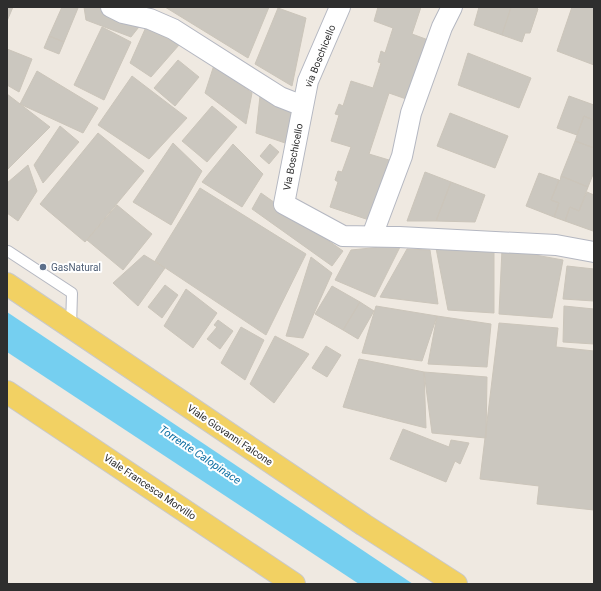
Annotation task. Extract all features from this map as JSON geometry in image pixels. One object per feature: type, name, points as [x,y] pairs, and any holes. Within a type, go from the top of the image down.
[{"type":"main road","name":"Viale Giovanni Falcone","points":[[7,284],[364,525],[456,584]]},
{"type":"main road","name":"Viale Francesca Morvillo","points":[[7,392],[294,584]]},
{"type":"street","points":[[111,7],[124,13],[150,19],[173,29],[280,97],[303,106]]},
{"type":"street","name":"via Boschicello","points":[[303,106],[308,80],[340,7]]},
{"type":"street","points":[[372,236],[402,156],[411,113],[442,27],[452,7]]},
{"type":"street","name":"Via Boschicello","points":[[303,106],[284,204],[343,236],[399,237],[556,245],[594,252]]},
{"type":"lane","points":[[7,251],[8,250],[72,293],[71,328]]},
{"type":"water","name":"Torrente Calopinace","points":[[7,312],[413,584],[359,584],[7,352]]},
{"type":"building","points":[[7,7],[13,7],[7,21]]},
{"type":"building","points":[[62,7],[78,8],[64,42],[49,36]]},
{"type":"building","points":[[84,7],[99,7],[142,23],[131,37],[86,20]]},
{"type":"building","points":[[165,7],[269,7],[248,58]]},
{"type":"building","points":[[378,7],[421,7],[412,34],[431,41],[412,101],[389,93],[369,154],[389,160],[369,220],[330,207],[338,182],[335,180],[338,171],[342,172],[351,147],[331,141],[339,115],[335,114],[339,104],[343,106],[351,81],[373,88],[381,63],[378,62],[381,51],[385,53],[393,28],[374,21]]},
{"type":"building","points":[[479,7],[511,7],[502,35],[474,25]]},
{"type":"building","points":[[511,7],[536,7],[538,9],[530,33],[525,33],[522,42],[502,35]]},
{"type":"building","points":[[572,7],[594,8],[594,65],[557,51]]},
{"type":"building","points":[[278,8],[306,18],[292,86],[255,64]]},
{"type":"building","points":[[102,27],[131,42],[104,100],[74,85]]},
{"type":"building","points":[[146,27],[179,45],[151,77],[130,63]]},
{"type":"building","points":[[49,36],[64,42],[59,54],[44,48]]},
{"type":"building","points":[[7,49],[32,59],[19,92],[7,85]]},
{"type":"building","points":[[468,53],[531,78],[519,108],[458,85]]},
{"type":"building","points":[[178,60],[199,77],[175,106],[154,88]]},
{"type":"building","points":[[214,65],[252,93],[246,124],[205,93]]},
{"type":"building","points":[[37,71],[98,108],[83,133],[20,104]]},
{"type":"building","points":[[132,76],[187,118],[149,159],[98,125]]},
{"type":"building","points":[[7,94],[50,127],[7,170]]},
{"type":"building","points":[[260,96],[294,111],[288,144],[256,133]]},
{"type":"building","points":[[569,96],[594,105],[593,120],[584,116],[577,135],[557,128]]},
{"type":"building","points":[[212,106],[237,127],[207,162],[182,141]]},
{"type":"building","points":[[450,113],[508,136],[495,168],[437,146]]},
{"type":"building","points":[[584,116],[593,120],[594,118],[594,148],[575,141]]},
{"type":"building","points":[[60,126],[79,142],[43,183],[34,165]]},
{"type":"building","points":[[98,133],[144,171],[85,242],[40,204]]},
{"type":"building","points":[[575,141],[594,148],[594,172],[588,187],[561,176]]},
{"type":"building","points":[[173,143],[202,171],[171,225],[133,202]]},
{"type":"building","points":[[233,144],[263,174],[242,207],[202,182]]},
{"type":"building","points":[[270,144],[279,152],[269,164],[260,156]]},
{"type":"building","points":[[28,165],[37,191],[18,221],[7,213],[7,183]]},
{"type":"building","points":[[425,172],[451,182],[436,221],[407,221]]},
{"type":"building","points":[[539,173],[559,180],[551,200],[559,203],[554,217],[526,206]]},
{"type":"building","points":[[561,176],[588,187],[579,211],[570,207],[565,221],[554,217],[559,203],[551,200]]},
{"type":"building","points":[[451,182],[485,195],[475,222],[436,221]]},
{"type":"building","points":[[200,188],[306,254],[266,335],[155,261]]},
{"type":"building","points":[[587,192],[594,195],[593,231],[565,221],[570,207],[579,211]]},
{"type":"building","points":[[261,193],[343,251],[332,266],[252,209]]},
{"type":"building","points":[[117,205],[152,234],[123,270],[87,240]]},
{"type":"building","points":[[401,245],[375,297],[335,280],[351,250]]},
{"type":"building","points":[[436,248],[494,252],[494,313],[448,310]]},
{"type":"building","points":[[407,249],[430,250],[438,304],[380,297]]},
{"type":"building","points":[[502,249],[563,260],[552,318],[499,314]]},
{"type":"building","points":[[144,255],[165,268],[138,306],[113,283]]},
{"type":"building","points":[[311,257],[332,273],[303,338],[286,336]]},
{"type":"building","points":[[567,266],[594,269],[594,301],[563,299]]},
{"type":"building","points":[[165,285],[178,295],[162,318],[148,307]]},
{"type":"building","points":[[332,286],[360,302],[343,330],[315,314]]},
{"type":"building","points":[[186,289],[217,313],[193,348],[164,326]]},
{"type":"building","points":[[360,302],[374,311],[358,339],[343,330]]},
{"type":"building","points":[[376,306],[437,316],[422,361],[362,353]]},
{"type":"building","points":[[564,306],[594,309],[594,344],[563,342]]},
{"type":"building","points":[[437,316],[491,324],[487,367],[428,364]]},
{"type":"building","points":[[218,320],[233,331],[220,349],[207,339],[217,327],[214,325]]},
{"type":"building","points":[[499,323],[558,328],[556,347],[594,351],[594,510],[537,504],[539,486],[480,479]]},
{"type":"building","points":[[241,327],[264,340],[245,380],[221,363]]},
{"type":"building","points":[[275,336],[309,354],[274,403],[250,384]]},
{"type":"building","points":[[326,346],[341,355],[327,377],[312,368]]},
{"type":"building","points":[[359,359],[424,372],[426,428],[343,407]]},
{"type":"building","points":[[424,372],[487,377],[486,438],[432,433]]},
{"type":"building","points":[[403,429],[449,447],[451,440],[469,443],[460,464],[455,461],[446,482],[390,459]]},
{"type":"place","name":"GasNatural","points":[[43,267]]}]
